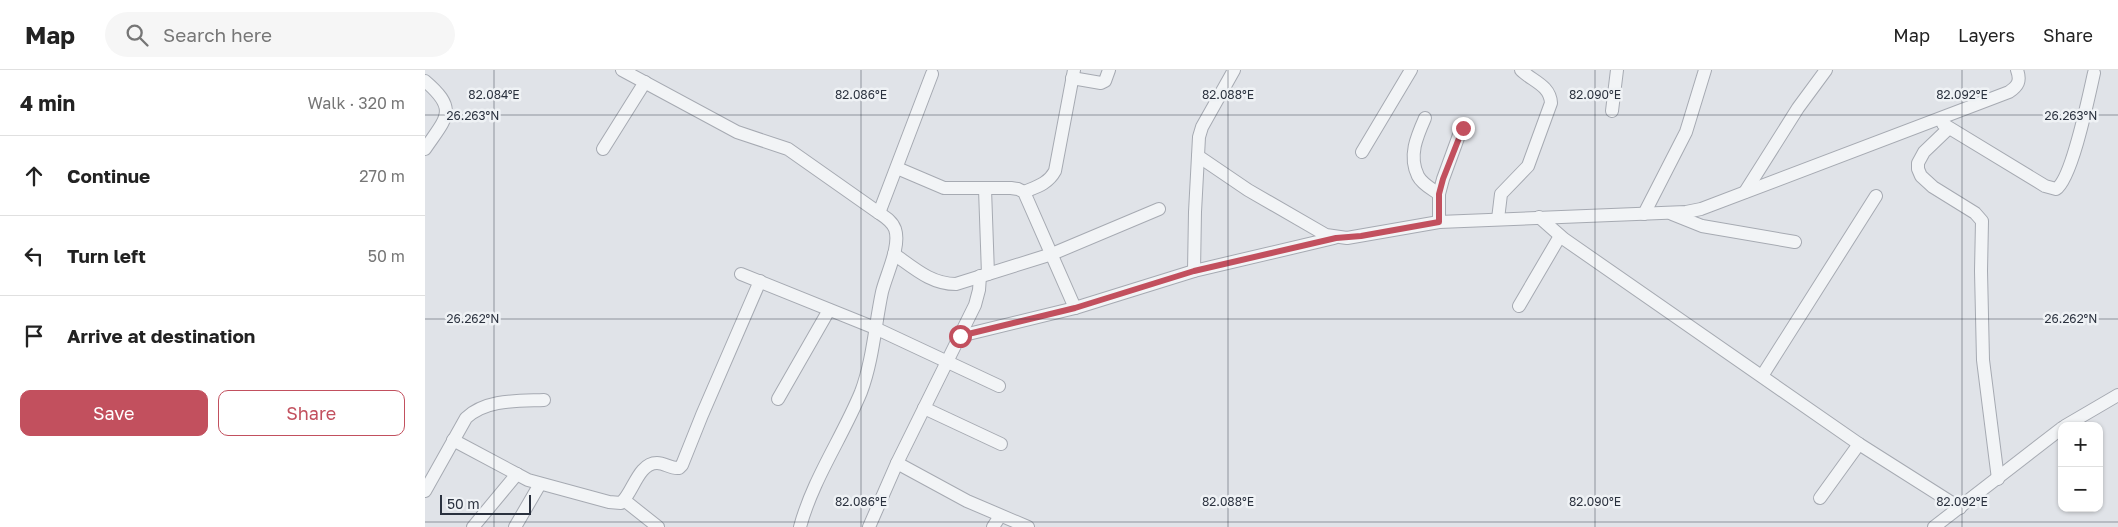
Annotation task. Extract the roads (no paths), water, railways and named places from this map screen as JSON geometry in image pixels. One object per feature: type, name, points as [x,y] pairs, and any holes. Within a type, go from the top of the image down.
[{"type":"street","points":[[1024,192],[1045,184],[1055,172],[1073,74],[1101,83],[1105,81],[1109,70]]},
{"type":"street","points":[[1194,271],[1199,138],[1234,70]]},
{"type":"street","points":[[1362,152],[1411,70]]},
{"type":"street","points":[[1498,219],[1501,194],[1528,166],[1551,103],[1551,95],[1547,89],[1521,70]]},
{"type":"street","points":[[1612,111],[1617,70]]},
{"type":"street","points":[[1644,214],[1687,132],[1705,70]]},
{"type":"street","points":[[1745,192],[1798,108],[1826,70]]},
{"type":"street","points":[[960,336],[1075,308],[1194,271],[1336,238],[1361,236],[1439,222],[1539,217],[1670,214],[1701,209],[2009,92],[2017,87],[2019,82],[2017,70]]},
{"type":"street","points":[[629,72],[752,138],[788,150],[890,221],[895,229],[893,254],[875,328],[867,375],[852,412],[815,485],[800,527]]},
{"type":"street","points":[[1937,120],[2045,186],[2056,189],[2062,182],[2076,144],[2094,73]]},
{"type":"street","points":[[879,213],[932,74]]},
{"type":"street","points":[[425,81],[442,97],[447,108],[446,118],[425,149]]},
{"type":"street","points":[[603,150],[645,82]]},
{"type":"street","points":[[1425,118],[1414,147],[1415,165],[1418,176],[1439,194]]},
{"type":"street","points":[[1439,222],[1439,194],[1463,128]]},
{"type":"street","points":[[1949,128],[1923,152],[1918,163],[1918,169],[1921,176],[1933,187],[1975,212],[1982,221],[1983,360],[1998,479]]},
{"type":"street","points":[[1198,156],[1248,190],[1326,235],[1336,238]]},
{"type":"street","points":[[897,168],[937,186],[959,189],[1011,188],[1024,192],[1075,308]]},
{"type":"street","points":[[869,527],[897,463],[978,298],[984,275],[985,189]]},
{"type":"street","points":[[1762,376],[1876,196]]},
{"type":"street","points":[[893,254],[929,279],[940,283],[956,284],[1051,254],[1159,209]]},
{"type":"street","points":[[1670,214],[1701,226],[1795,242]]},
{"type":"street","points":[[1539,217],[1560,236],[1859,444],[1960,508]]},
{"type":"street","points":[[1519,306],[1560,236]]},
{"type":"street","points":[[741,274],[875,328],[999,386]]},
{"type":"street","points":[[457,434],[517,474],[540,484],[609,502],[621,503],[643,469],[649,464],[657,463],[674,468],[679,468],[682,465],[760,281]]},
{"type":"street","points":[[778,399],[829,310]]},
{"type":"street","points":[[2072,422],[2118,396]]},
{"type":"street","points":[[425,490],[465,418],[479,408],[507,401],[544,400]]},
{"type":"street","points":[[924,408],[1001,444]]},
{"type":"street","points":[[1934,527],[2058,431]]},
{"type":"street","points":[[1820,498],[1859,444]]},
{"type":"street","points":[[897,463],[967,501],[1028,527]]},
{"type":"street","points":[[473,527],[517,474]]},
{"type":"street","points":[[515,527],[540,484]]},
{"type":"street","points":[[624,500],[658,527]]},
{"type":"street","points":[[993,527],[1000,516]]}]
